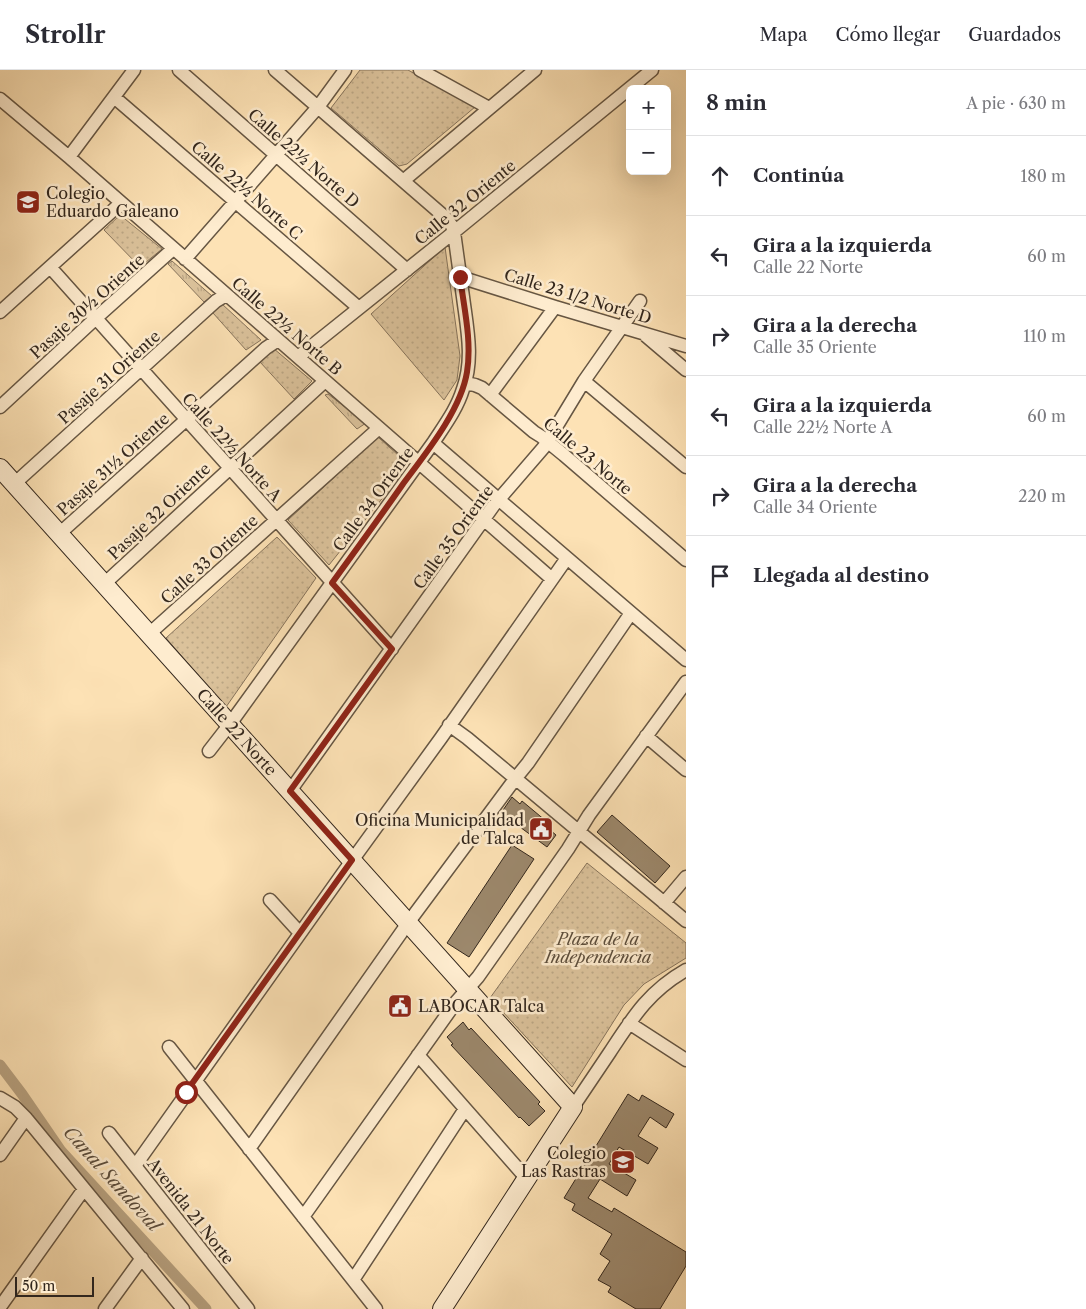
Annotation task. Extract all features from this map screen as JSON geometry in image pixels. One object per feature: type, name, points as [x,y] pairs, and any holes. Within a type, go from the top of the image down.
[{"type":"street","points":[[69,157],[134,70]]},
{"type":"street","name":"Calle 22½ Norte D","points":[[179,70],[407,270]]},
{"type":"street","points":[[276,70],[446,218],[454,232]]},
{"type":"street","points":[[185,259],[318,107],[345,70]]},
{"type":"street","points":[[420,70],[489,108]]},
{"type":"street","points":[[403,180],[535,70]]},
{"type":"street","name":"Calle 32 Oriente","points":[[298,357],[652,70]]},
{"type":"street","name":"Calle 22½ Norte C","points":[[114,97],[359,308]]},
{"type":"street","name":"Calle 22½ Norte B","points":[[0,100],[69,157],[552,578]]},
{"type":"street","points":[[0,312],[121,203]]},
{"type":"street","name":"Calle 34 Oriente","points":[[209,751],[419,463],[456,406],[465,383],[469,344],[454,232]]},
{"type":"street","name":"Pasaje 30½ Oriente","points":[[0,407],[174,249]]},
{"type":"street","name":"Calle 22½ Norte A","points":[[50,267],[392,649]]},
{"type":"street","name":"Calle 23 1/2 Norte D","points":[[460,277],[686,346]]},
{"type":"street","name":"Pasaje 31 Oriente","points":[[14,484],[216,301],[226,295]]},
{"type":"street","name":"Calle 35 Oriente","points":[[290,791],[484,519],[548,441],[584,381],[640,301]]},
{"type":"street","points":[[490,395],[556,307]]},
{"type":"street","points":[[641,332],[686,370]]},
{"type":"street","name":"Pasaje 31½ Oriente","points":[[59,534],[266,348],[278,340]]},
{"type":"street","name":"Pasaje 32 Oriente","points":[[104,584],[325,381]]},
{"type":"street","points":[[584,381],[686,467]]},
{"type":"street","name":"Calle 23 Norte","points":[[465,383],[478,386],[534,432],[548,441],[686,560]]},
{"type":"street","name":"Calle 33 Oriente","points":[[149,634],[379,428]]},
{"type":"street","points":[[433,443],[686,660]]},
{"type":"street","name":"Calle 22 Norte","points":[[0,468],[573,1107]]},
{"type":"street","points":[[135,1166],[567,558]]},
{"type":"street","points":[[249,1148],[408,923],[528,763],[631,613]]},
{"type":"street","points":[[303,1217],[456,1002],[478,977],[568,849],[589,815],[686,682]]},
{"type":"street","points":[[449,725],[686,921]]},
{"type":"street","points":[[646,736],[686,770]]},
{"type":"street","points":[[664,903],[686,877]]},
{"type":"street","points":[[270,900],[300,933]]},
{"type":"street","points":[[442,1309],[629,1023],[654,992],[686,970]]},
{"type":"street","points":[[629,1023],[686,1060]]},
{"type":"street","points":[[169,1047],[376,1309]]},
{"type":"street","points":[[418,1055],[527,1179]]},
{"type":"street","points":[[0,1098],[16,1107],[26,1118],[183,1309]]},
{"type":"street","points":[[353,1280],[465,1109]]},
{"type":"street","points":[[0,1155],[26,1118]]},
{"type":"street","name":"Avenida 21 Norte","points":[[109,1133],[248,1309]]},
{"type":"street","points":[[0,1307],[84,1189]]},
{"type":"street","points":[[105,1309],[142,1258]]},
{"type":"green space","points":[[360,70],[408,70],[475,107],[407,164],[399,166],[331,108]]},
{"type":"green space","points":[[120,215],[162,249],[140,267],[104,230]]},
{"type":"green space","points":[[445,247],[460,356],[457,380],[444,400],[371,314]]},
{"type":"green space","points":[[172,261],[212,296],[204,302],[168,264]]},
{"type":"green space","points":[[222,304],[261,340],[246,350],[213,313]]},
{"type":"green space","points":[[273,348],[312,381],[294,399],[260,362]]},
{"type":"green space","points":[[328,394],[366,423],[357,429],[325,395]]},
{"type":"green space","points":[[378,437],[409,465],[329,565],[288,520]]},
{"type":"green space","points":[[277,537],[316,578],[226,707],[166,638]]},
{"type":"green space","name":"Plaza de la Independencia","points":[[587,863],[686,943],[686,958],[644,984],[624,1005],[572,1087],[490,998]]},
{"type":"building","points":[[512,797],[520,804],[522,801],[552,826],[550,830],[556,835],[547,847],[501,813]]},
{"type":"building","points":[[612,815],[670,866],[655,883],[597,832]]},
{"type":"building","points":[[512,845],[534,859],[469,957],[447,943]]},
{"type":"building","points":[[463,1022],[469,1030],[471,1028],[540,1102],[538,1104],[545,1111],[529,1126],[519,1118],[451,1045],[453,1044],[447,1037]]},
{"type":"building","points":[[628,1094],[639,1101],[642,1095],[674,1114],[666,1128],[650,1117],[638,1136],[658,1148],[648,1164],[619,1147],[609,1164],[636,1180],[627,1196],[600,1179],[588,1198],[612,1212],[614,1208],[686,1252],[686,1266],[660,1309],[636,1309],[608,1292],[611,1287],[598,1280],[610,1261],[600,1254],[612,1234],[572,1210],[575,1204],[564,1198]]},
{"type":"waterway","name":"Canal Sandoval","points":[[0,1065],[61,1151],[206,1309]]},
{"type":"place","name":"Colegio Eduardo Galeano","points":[[28,202]]},
{"type":"place","name":"Oficina Municipalidad de Talca","points":[[541,829]]},
{"type":"place","name":"LABOCAR Talca","points":[[400,1006]]},
{"type":"place","name":"Colegio Las Rastras","points":[[623,1162]]},
{"type":"route","points":[[186,1092],[352,860],[290,791],[392,649],[332,583],[433,443],[456,406],[465,383],[469,355],[460,277]]}]
